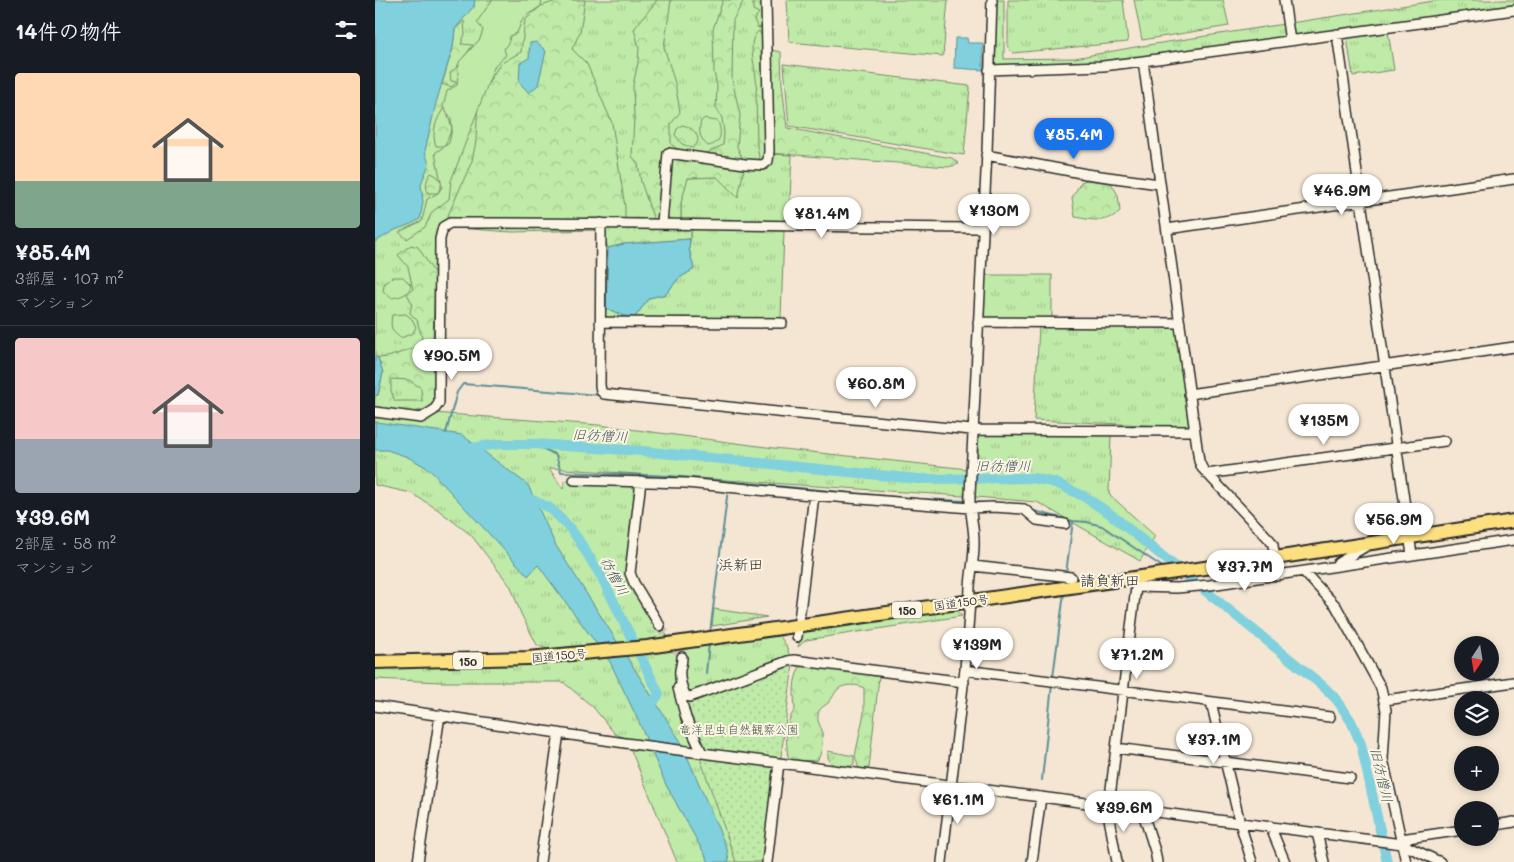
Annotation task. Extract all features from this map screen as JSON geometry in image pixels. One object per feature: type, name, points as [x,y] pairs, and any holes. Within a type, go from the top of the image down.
[{"type":"highway","name":"国道150号","points":[[375,662],[497,660],[798,632],[970,601],[1275,558],[1514,521]]},
{"type":"street","points":[[661,223],[669,153],[745,164],[763,165],[768,161],[766,0]]},
{"type":"street","points":[[942,862],[964,682],[969,592],[975,539],[969,508],[987,155],[992,0]]},
{"type":"street","points":[[1284,0],[1290,41]]},
{"type":"street","points":[[989,70],[1103,66],[1514,10]]},
{"type":"street","points":[[1337,34],[1412,555]]},
{"type":"street","points":[[1143,61],[1199,461],[1207,474],[1273,544],[1277,576]]},
{"type":"street","points":[[987,155],[1086,174],[1159,184]]},
{"type":"street","points":[[1167,229],[1514,179]]},
{"type":"street","points":[[601,222],[600,385],[601,391],[604,394],[972,430],[1195,431]]},
{"type":"street","points":[[375,412],[421,418],[434,410],[439,403],[439,239],[445,224],[601,222],[793,227],[983,228]]},
{"type":"street","points":[[601,322],[782,323]]},
{"type":"street","points":[[977,322],[1180,323]]},
{"type":"street","points":[[1189,394],[1514,347]]},
{"type":"street","points":[[1207,474],[1445,441]]},
{"type":"street","points":[[574,480],[686,483],[969,508],[993,507],[1024,510],[1037,520],[1065,524]]},
{"type":"street","points":[[641,481],[630,573],[660,626]]},
{"type":"street","points":[[798,632],[814,495]]},
{"type":"street","points":[[1117,862],[1108,813],[1136,587],[1192,587],[1210,585],[1514,540]]},
{"type":"street","points":[[1325,568],[1346,560],[1372,542]]},
{"type":"street","points":[[973,566],[1071,578]]},
{"type":"street","points":[[1304,572],[1336,606],[1376,676],[1385,700],[1386,719],[1383,759],[1406,862]]},
{"type":"street","points":[[701,753],[686,718],[679,694],[676,668],[682,660],[680,670],[682,688],[686,696],[690,698],[794,660],[964,682]]},
{"type":"street","points":[[965,670],[1329,717]]},
{"type":"street","points":[[1385,700],[1514,682]]},
{"type":"street","points":[[1211,702],[1240,822],[1252,862]]},
{"type":"street","points":[[375,706],[625,743],[1317,833],[1401,842],[1454,832]]},
{"type":"street","points":[[418,862],[440,715]]},
{"type":"street","points":[[540,862],[559,733]]},
{"type":"street","points":[[1116,748],[1350,778]]},
{"type":"street","points":[[767,862],[779,763]]},
{"type":"street","points":[[1033,862],[1041,797]]},
{"type":"street","points":[[1142,810],[1157,862]]},
{"type":"street","points":[[1499,824],[1514,822]]},
{"type":"street","points":[[1271,826],[1285,862]]},
{"type":"street","points":[[1317,833],[1324,862]]},
{"type":"street","points":[[1401,842],[1440,862]]},
{"type":"green space","points":[[375,0],[759,0],[768,85],[769,154],[792,155],[789,222],[681,224],[681,203],[687,178],[717,177],[745,164],[675,159],[673,223],[443,227],[432,407],[375,400]]},
{"type":"green space","points":[[492,0],[542,0],[541,6],[523,18],[517,33],[510,36],[504,49],[506,55],[495,65],[451,181],[449,199],[432,212],[425,227],[407,239],[399,232],[422,221],[427,199],[438,193],[442,187],[435,153],[449,143],[452,129],[451,118],[443,107],[447,91],[457,85],[459,62],[480,39],[483,30],[477,22]]},
{"type":"green space","points":[[560,0],[585,0],[580,32],[572,49],[587,64],[612,123],[625,207],[625,222],[692,228],[690,239],[624,244],[608,248],[601,230],[512,232],[443,227],[472,161],[476,141],[478,99],[500,64],[521,52],[525,20],[541,6]]},
{"type":"green space","points":[[657,0],[671,0],[664,47],[675,83],[680,112],[671,124],[671,144],[685,155],[707,153],[723,145],[722,118],[716,107],[717,86],[714,72],[713,29],[723,0],[744,0],[733,20],[732,79],[740,115],[737,147],[745,164],[738,198],[717,177],[688,178],[681,203],[681,224],[655,223],[641,182],[638,164],[632,156],[633,85],[638,63],[639,47],[634,29]]},
{"type":"green space","points":[[753,0],[764,0],[763,27],[758,28],[754,20],[759,13],[753,10]]},
{"type":"green space","points":[[787,0],[948,0],[943,56],[789,42]]},
{"type":"green space","points":[[993,0],[1004,0],[1004,59],[1075,58],[1440,0],[1514,0],[1514,5],[1292,36],[1130,63],[994,67]]},
{"type":"green space","points":[[1008,0],[1123,0],[1128,42],[1013,53],[1008,48]]},
{"type":"green space","points":[[1134,0],[1223,0],[1229,26],[1142,40]]},
{"type":"green space","points":[[464,21],[465,34],[461,44],[473,45],[450,73],[451,81],[457,82],[451,87],[442,84],[453,47],[455,29]]},
{"type":"green space","points":[[759,31],[763,38],[761,54],[769,154],[760,162],[757,146],[757,85],[752,50],[754,36]]},
{"type":"green space","points":[[1388,31],[1394,70],[1353,76],[1347,38]]},
{"type":"green space","points":[[767,49],[781,52],[787,128],[952,158],[959,164],[948,167],[770,153]]},
{"type":"green space","points":[[784,64],[970,86],[964,155],[789,126]]},
{"type":"green space","points":[[444,108],[452,128],[445,146],[436,146],[435,126]]},
{"type":"green space","points":[[705,118],[718,121],[720,130],[720,137],[716,143],[708,146],[701,138],[700,132],[701,121]]},
{"type":"green space","points":[[682,125],[694,131],[698,138],[696,145],[692,148],[682,144],[675,135],[677,129]]},
{"type":"green space","points":[[431,173],[437,176],[442,183],[438,193],[428,193],[427,183]]},
{"type":"green space","points":[[1087,180],[1111,183],[1118,195],[1120,211],[1110,218],[1099,220],[1075,217],[1072,198],[1081,182]]},
{"type":"green space","points":[[692,228],[784,231],[781,318],[635,317],[649,298],[666,294],[678,279],[694,269],[689,248]]},
{"type":"green space","points":[[601,230],[609,245],[606,308],[623,317],[602,319]]},
{"type":"green space","points":[[411,245],[418,247],[435,274],[433,340],[435,370],[434,407],[413,412],[400,411],[375,414],[375,396],[378,395],[383,373],[378,358],[388,357],[414,348],[422,338],[417,320],[410,313],[412,303],[407,294],[413,289],[408,267],[398,255]],"holes":[[[391,379],[409,380],[421,388],[422,401],[395,401],[391,391]]]},
{"type":"green space","points":[[980,275],[1052,275],[1052,323],[978,322]]},
{"type":"green space","points":[[392,277],[403,277],[411,285],[406,293],[391,298],[383,291],[384,284]]},
{"type":"green space","points":[[406,314],[412,319],[416,327],[413,333],[401,338],[392,328],[392,315]]},
{"type":"green space","points":[[1039,326],[1176,328],[1189,427],[1034,420]]},
{"type":"green space","points":[[406,411],[599,425],[774,448],[977,470],[979,435],[1111,434],[1109,494],[1155,536],[1140,561],[1037,502],[549,468],[563,489],[565,481],[574,480],[637,484],[626,574],[680,655],[681,649],[779,635],[786,645],[791,660],[687,696],[761,862],[677,862],[626,738],[615,734],[593,707],[563,682],[441,682],[375,679],[375,665],[552,651],[537,645],[521,614],[511,587],[471,535],[437,509],[411,493],[375,485],[375,414]]},
{"type":"green space","points":[[714,609],[767,617],[712,626]]},
{"type":"green space","points":[[955,610],[962,616],[806,640],[798,647],[802,632],[835,625]]},
{"type":"green space","name":"竜洋昆虫自然観察公園","points":[[793,665],[767,862],[736,862],[680,700]]},
{"type":"green space","points":[[815,665],[856,668],[879,677],[869,768],[859,769],[855,756],[864,713],[864,688],[854,685],[847,685],[838,689],[818,713],[822,739],[821,751],[817,761],[791,760],[788,757],[787,726],[795,710],[794,688],[797,672],[800,667]]},
{"type":"green space","points":[[828,751],[854,756],[854,764],[851,766],[840,766],[832,764],[828,758]]},
{"type":"water","points":[[375,0],[475,0],[474,6],[455,29],[453,47],[436,103],[425,151],[429,164],[421,184],[423,202],[420,219],[395,230],[375,242]]},
{"type":"water","points":[[955,38],[967,38],[968,43],[983,43],[983,70],[954,68]]},
{"type":"water","points":[[536,42],[546,51],[538,85],[529,93],[519,82],[520,63],[529,58],[530,43]]},
{"type":"water","points":[[690,239],[689,249],[694,269],[678,279],[666,294],[649,298],[635,317],[624,316],[606,308],[608,248],[624,244]]},
{"type":"water","points":[[375,356],[378,358],[383,372],[378,395],[375,396]]},
{"type":"water","points":[[375,423],[462,435],[528,485],[555,544],[681,742],[727,849],[729,862],[709,862],[666,785],[610,662],[538,565],[528,576],[429,469],[408,457],[387,450],[375,450]]},
{"type":"waterway","points":[[446,433],[457,392],[463,384],[599,395]]},
{"type":"waterway","name":"旧彷僧川","points":[[465,449],[498,444],[534,444],[642,451],[918,479],[1033,478],[1056,483],[1083,496],[1109,513],[1323,686],[1337,700],[1351,721],[1361,744],[1387,862]]},
{"type":"waterway","points":[[534,444],[556,455],[561,472],[670,476],[917,499],[968,501]]},
{"type":"waterway","points":[[710,633],[728,489]]},
{"type":"waterway","name":"彷僧川","points":[[524,496],[550,508],[569,527],[602,578],[659,694],[648,710]]},
{"type":"waterway","points":[[972,502],[985,503]]},
{"type":"waterway","points":[[1027,506],[1034,511],[1102,526],[1164,568]]},
{"type":"waterway","points":[[1066,573],[1073,521]]},
{"type":"waterway","points":[[1170,578],[1190,577]]},
{"type":"waterway","points":[[1053,677],[1064,593]]},
{"type":"waterway","points":[[706,673],[709,643]]},
{"type":"waterway","points":[[1042,780],[1052,684]]},
{"type":"tunnel","points":[[660,626],[682,657]]},
{"type":"district","name":"浜新田","points":[[741,564]]},
{"type":"district","name":"請負新田","points":[[1110,580]]}]
